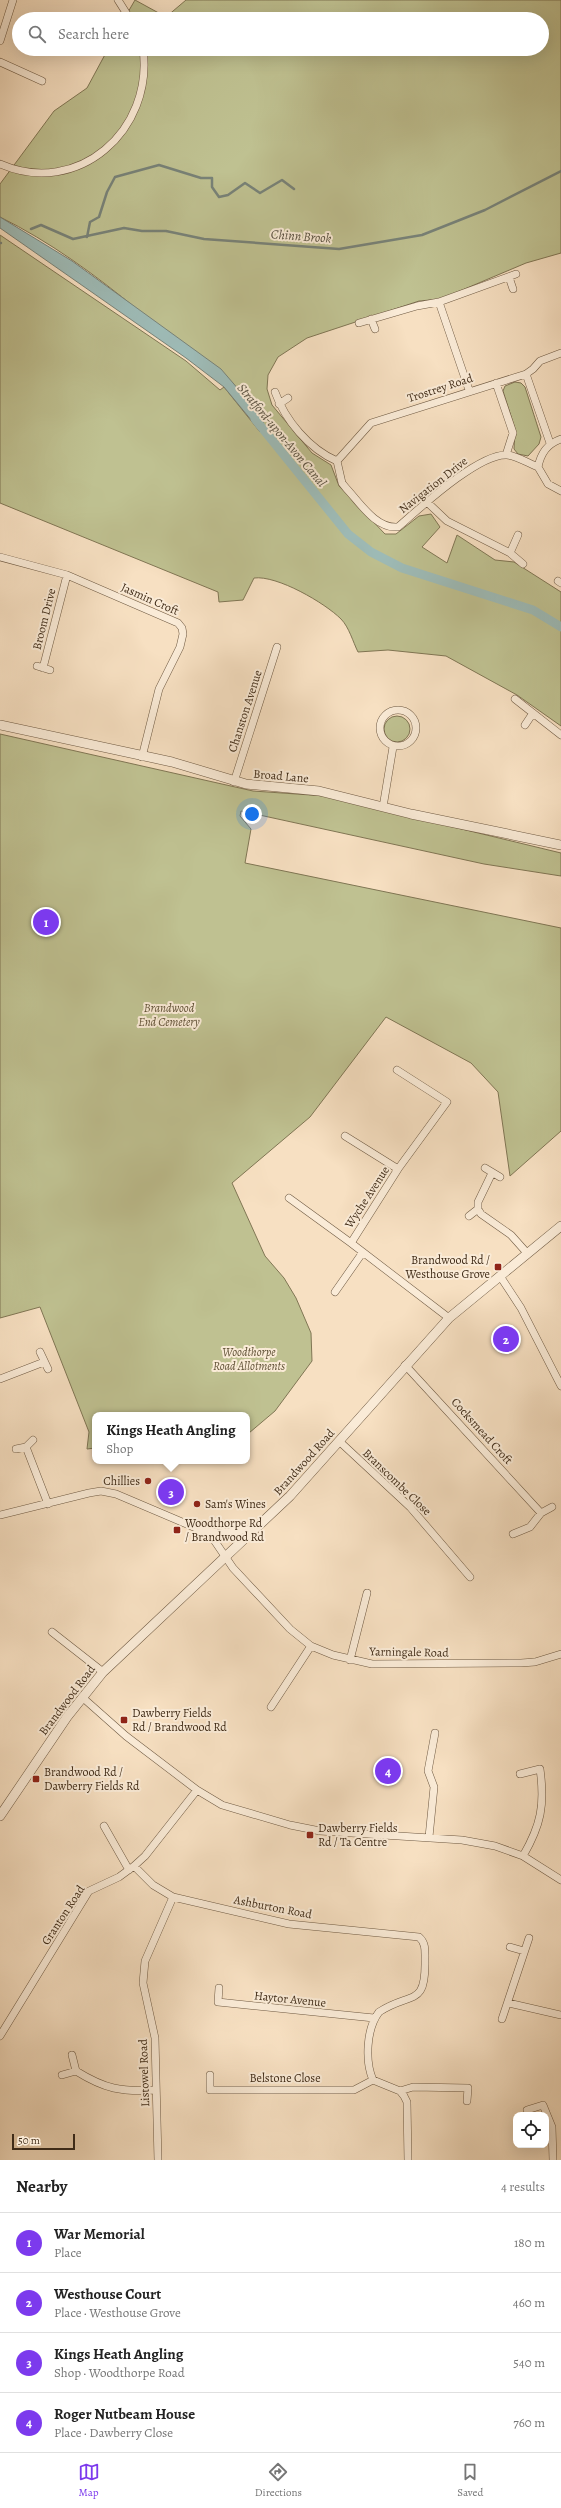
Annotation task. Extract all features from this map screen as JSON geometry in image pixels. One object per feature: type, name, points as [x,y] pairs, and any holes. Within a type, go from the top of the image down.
[{"type":"street","points":[[0,41],[13,0]]},
{"type":"street","points":[[118,0],[126,12]]},
{"type":"street","points":[[0,164],[18,170],[48,173],[76,166],[103,153],[125,129],[138,102],[145,71],[144,56]]},
{"type":"street","points":[[0,62],[42,81]]},
{"type":"street","points":[[359,323],[439,302],[509,278],[516,274]]},
{"type":"street","points":[[509,278],[513,289]]},
{"type":"street","points":[[439,302],[469,390]]},
{"type":"street","points":[[371,319],[374,329]]},
{"type":"street","name":"Trostrey Road","points":[[337,461],[371,423],[469,390],[526,374],[533,370],[540,361],[561,353]]},
{"type":"street","points":[[526,374],[550,443]]},
{"type":"street","points":[[496,383],[513,433],[506,455]]},
{"type":"street","points":[[275,392],[279,404],[303,436],[322,455],[337,461]]},
{"type":"street","points":[[279,404],[288,398]]},
{"type":"street","points":[[561,439],[550,443],[540,457],[538,467],[548,484],[561,491]]},
{"type":"street","name":"Navigation Drive","points":[[337,461],[342,483],[370,514],[386,526],[398,527],[486,458],[506,455],[538,467]]},
{"type":"street","points":[[428,503],[447,521],[510,553],[523,564]]},
{"type":"street","points":[[510,553],[518,535]]},
{"type":"street","name":"Jasmin Croft","points":[[0,557],[67,575],[178,623],[182,628],[183,634],[180,647],[159,689],[142,757]]},
{"type":"street","name":"Broom Drive","points":[[44,668],[67,575]]},
{"type":"street","name":"Chanston Avenue","points":[[234,782],[277,647]]},
{"type":"street","points":[[514,699],[561,735]]},
{"type":"street","points":[[402,710],[416,723],[414,736],[409,742],[393,747],[386,741],[381,727],[387,714],[402,710]]},
{"type":"street","points":[[524,725],[533,713]]},
{"type":"street","name":"Broad Lane","points":[[0,725],[142,757],[172,762],[234,782],[319,791],[383,807],[561,845]]},
{"type":"street","points":[[383,807],[393,747]]},
{"type":"street","name":"Wyche Avenue","points":[[397,1070],[447,1102],[398,1169],[351,1244],[449,1318]]},
{"type":"street","points":[[345,1136],[398,1169]]},
{"type":"street","points":[[485,1168],[500,1177]]},
{"type":"street","points":[[492,1173],[478,1202],[478,1209],[482,1214],[511,1235],[527,1254]]},
{"type":"street","points":[[289,1198],[351,1244]]},
{"type":"street","points":[[470,1216],[478,1209]]},
{"type":"street","name":"Brandwood Road","points":[[0,1816],[82,1697],[103,1672],[226,1555],[258,1529],[290,1496],[405,1365],[449,1318],[561,1226]]},
{"type":"street","points":[[335,1292],[363,1252]]},
{"type":"street","points":[[500,1276],[521,1308],[561,1386]]},
{"type":"street","points":[[40,1352],[48,1369]]},
{"type":"street","points":[[0,1379],[44,1362]]},
{"type":"street","name":"Cocksmead Croft","points":[[405,1365],[541,1513]]},
{"type":"street","points":[[16,1449],[26,1447],[33,1440]]},
{"type":"street","name":"Branscombe Close","points":[[339,1441],[410,1507],[470,1577]]},
{"type":"street","points":[[26,1447],[48,1504]]},
{"type":"street","points":[[0,1515],[101,1491],[116,1494],[196,1528],[218,1533],[258,1529]]},
{"type":"street","points":[[513,1534],[530,1527],[541,1513],[552,1507]]},
{"type":"street","name":"Yarningale Road","points":[[196,1528],[214,1540],[226,1555],[233,1568],[290,1629],[311,1646],[350,1660],[372,1664],[521,1663],[535,1662],[561,1654]]},
{"type":"street","points":[[350,1660],[367,1593]]},
{"type":"street","points":[[52,1632],[103,1672]]},
{"type":"street","points":[[271,1707],[311,1646]]},
{"type":"street","points":[[82,1697],[126,1736],[197,1790],[222,1805],[290,1826],[345,1833],[462,1840],[495,1846],[524,1856],[561,1880]]},
{"type":"street","points":[[429,1837],[434,1787],[428,1771],[435,1733]]},
{"type":"street","points":[[520,1774],[540,1769],[544,1796],[539,1824],[524,1856]]},
{"type":"street","name":"Granton Road","points":[[0,2036],[89,1891],[132,1868],[145,1856],[197,1790]]},
{"type":"street","name":"Ashburton Road","points":[[104,1826],[132,1868],[153,1885],[173,1897],[289,1924],[419,1937],[425,1946],[426,1982],[423,1990],[410,1998],[388,2006],[374,2018]]},
{"type":"street","name":"Listowel Road","points":[[158,2160],[155,2090],[155,2038],[142,1983],[145,1961],[173,1897]]},
{"type":"street","points":[[502,2019],[529,1938]]},
{"type":"street","points":[[510,1947],[524,1951]]},
{"type":"street","name":"Haytor Avenue","points":[[219,1988],[218,2002],[374,2018]]},
{"type":"street","points":[[508,2003],[561,2015]]},
{"type":"street","points":[[374,2018],[370,2031],[369,2072],[373,2080],[400,2091],[407,2102],[408,2160]]},
{"type":"street","points":[[72,2055],[76,2071],[94,2082],[114,2090],[155,2090]]},
{"type":"street","points":[[62,2075],[76,2071]]},
{"type":"street","name":"Belstone Close","points":[[210,2076],[210,2090],[354,2090],[373,2080]]},
{"type":"street","points":[[400,2091],[413,2087],[468,2088],[467,2101]]},
{"type":"street","points":[[527,2110],[543,2105],[552,2127],[553,2160]]},
{"type":"green space","points":[[135,0],[157,12],[128,12]]},
{"type":"green space","points":[[186,0],[561,0],[561,253],[526,263],[441,299],[419,301],[307,338],[278,357],[268,375],[267,389],[272,405],[312,453],[331,465],[339,486],[385,534],[396,534],[419,516],[431,514],[440,527],[422,547],[447,563],[457,535],[495,560],[514,562],[561,592],[561,726],[517,695],[446,656],[388,650],[358,652],[349,630],[341,619],[313,598],[287,585],[264,578],[254,578],[243,600],[219,602],[218,592],[0,503],[0,235],[186,361],[220,390],[224,387],[260,432],[264,419],[170,337],[105,284],[71,259],[0,217],[0,184],[54,111],[87,88],[104,56],[549,56],[549,12],[172,12]]},
{"type":"green space","points":[[515,382],[521,383],[525,387],[541,437],[539,444],[528,456],[518,454],[514,449],[515,429],[503,391],[505,386]]},
{"type":"green space","points":[[397,716],[406,720],[410,729],[406,738],[397,742],[388,738],[384,729],[388,720]]},
{"type":"green space","name":"Brandwood End Cemetery","points":[[0,734],[253,791],[325,796],[561,853],[561,876],[484,864],[241,811],[240,816],[251,829],[245,863],[561,928],[561,1131],[510,1176],[498,1092],[471,1063],[386,1017],[310,1117],[232,1183],[265,1256],[284,1278],[296,1298],[311,1333],[312,1361],[275,1411],[250,1432],[250,1412],[92,1412],[92,1448],[87,1449],[89,1432],[40,1307],[0,1318]]},
{"type":"water","points":[[0,217],[72,261],[221,369],[264,419],[261,432],[224,387],[186,358],[0,228]]},
{"type":"waterway","points":[[87,237],[90,222],[99,217],[107,192],[115,177],[159,165],[201,178],[212,178],[212,187],[219,197],[228,195],[245,183],[260,193],[282,180],[294,189]]},
{"type":"waterway","name":"Chinn Brook","points":[[31,229],[41,225],[73,239],[124,228],[142,231],[166,231],[204,239],[339,249],[422,235],[485,210],[561,171]]},
{"type":"waterway","name":"Stratford-upon-Avon Canal","points":[[255,419],[348,534],[371,552],[402,568],[533,610],[561,627]]},
{"type":"place","name":"War Memorial","points":[[46,922]]},
{"type":"place","name":"Brandwood Rd / Westhouse Grove","points":[[498,1267]]},
{"type":"place","name":"Westhouse Court","points":[[506,1339]]},
{"type":"place","name":"Chillies","points":[[148,1481]]},
{"type":"place","name":"Kings Heath Angling","points":[[171,1492]]},
{"type":"place","name":"Sam's Wines","points":[[197,1504]]},
{"type":"place","name":"Woodthorpe Rd / Brandwood Rd","points":[[177,1530]]},
{"type":"place","name":"Dawberry Fields Rd / Brandwood Rd","points":[[124,1720]]},
{"type":"place","name":"Roger Nutbeam House","points":[[388,1771]]},
{"type":"place","name":"Brandwood Rd / Dawberry Fields Rd","points":[[36,1779]]},
{"type":"place","name":"Dawberry Fields Rd / Ta Centre","points":[[310,1835]]},
{"type":"park label","name":"Woodthorpe Road Allotments","points":[[249,1359]]}]
